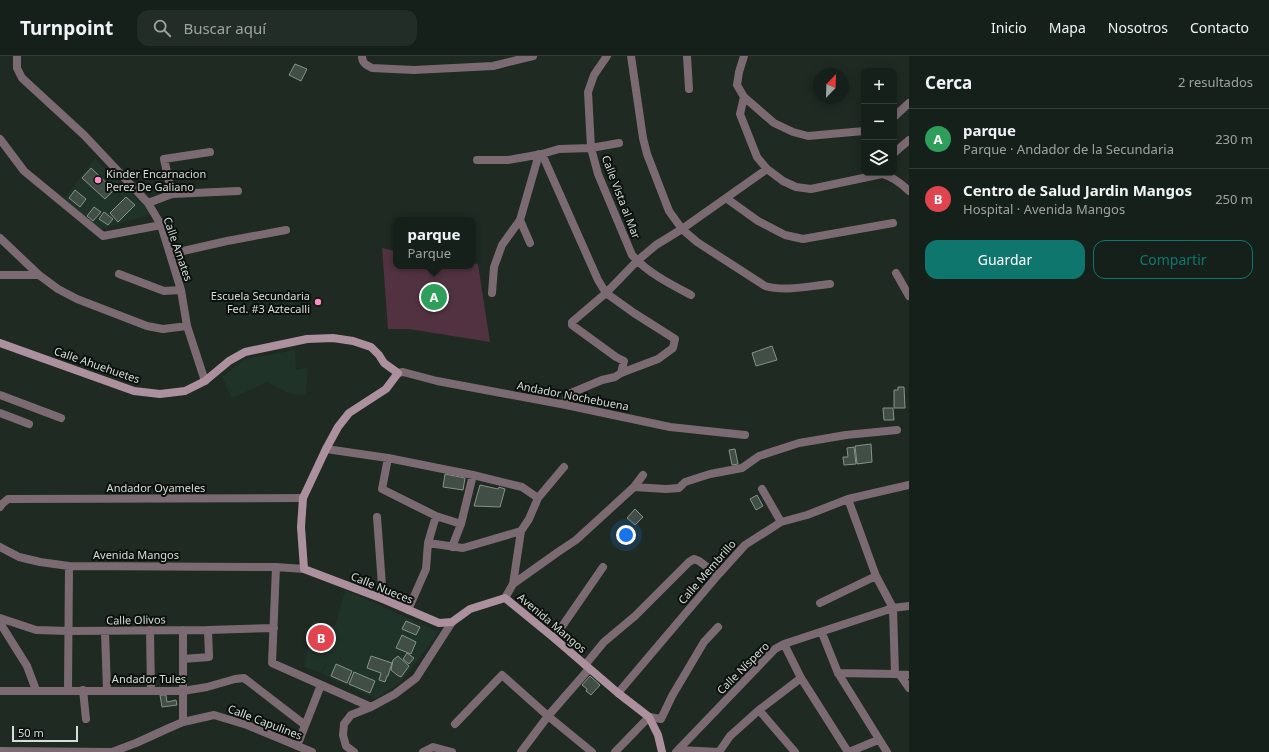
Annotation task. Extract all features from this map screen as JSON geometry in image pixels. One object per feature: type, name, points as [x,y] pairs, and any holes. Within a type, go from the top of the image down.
[{"type":"main road","name":"Calle Ahuehuetes","points":[[0,343],[134,392],[160,394],[185,391],[205,381],[229,361],[245,352],[307,339],[332,338],[353,341],[371,347],[384,363],[398,373]]},
{"type":"main road","points":[[304,569],[301,526],[303,498],[326,449],[338,427],[349,413],[386,389],[398,373]]},
{"type":"main road","name":"Calle Nueces","points":[[304,569],[383,599],[440,623],[452,622]]},
{"type":"main road","name":"Avenida Mangos","points":[[452,622],[470,609],[505,598],[618,693],[649,717],[658,735],[662,752]]},
{"type":"street","name":"Calle Amates","points":[[17,56],[17,68],[22,78],[84,135],[148,203],[161,225],[181,290],[187,326],[205,381]]},
{"type":"street","points":[[362,56],[362,60],[366,65],[372,68],[414,70],[493,66],[533,56]]},
{"type":"street","name":"Calle Vista al Mar","points":[[608,56],[594,75],[588,92],[591,148],[598,174],[632,255],[637,261],[663,281],[691,295]]},
{"type":"street","points":[[631,56],[643,138],[647,154],[669,211],[682,229],[697,242],[765,286],[773,289],[830,284]]},
{"type":"street","points":[[687,56],[689,89]]},
{"type":"street","points":[[744,56],[737,85],[744,97],[774,123],[793,132],[808,136],[861,131]]},
{"type":"street","points":[[744,97],[740,114],[757,157],[766,169],[782,181],[796,187],[811,189],[863,176]]},
{"type":"street","points":[[897,114],[909,103]]},
{"type":"street","points":[[0,139],[24,171],[103,236],[161,225]]},
{"type":"street","points":[[897,150],[909,140]]},
{"type":"street","points":[[477,160],[508,160],[559,149],[591,148],[619,143]]},
{"type":"street","points":[[172,194],[164,159],[210,152]]},
{"type":"street","points":[[492,293],[494,267],[502,245],[520,220],[540,154]]},
{"type":"street","points":[[540,154],[598,280],[606,292],[634,313],[675,339],[673,348],[658,359],[621,373],[615,377],[602,380],[571,392],[566,398],[566,405]]},
{"type":"street","points":[[621,373],[624,361],[616,357],[572,325],[572,322],[656,245],[682,229],[766,169]]},
{"type":"street","points":[[891,176],[909,191]]},
{"type":"street","points":[[148,203],[172,194],[238,191]]},
{"type":"street","points":[[726,198],[758,221],[785,235],[803,239],[893,223]]},
{"type":"street","points":[[520,220],[530,244]]},
{"type":"street","points":[[170,254],[286,230]]},
{"type":"street","points":[[0,238],[39,275],[58,289],[77,299],[147,326],[163,329],[187,326]]},
{"type":"street","points":[[896,273],[909,296]]},
{"type":"street","points":[[119,274],[164,291],[181,290]]},
{"type":"street","points":[[0,275],[39,275]]},
{"type":"street","name":"Andador Nochebuena","points":[[398,373],[403,372],[437,381],[566,405],[670,427],[745,435]]},
{"type":"street","points":[[0,395],[61,418]]},
{"type":"street","points":[[0,413],[29,424]]},
{"type":"street","points":[[634,487],[666,489],[679,488],[685,482],[710,474],[742,468],[759,456],[799,443],[846,435],[898,430]]},
{"type":"street","points":[[326,449],[388,458],[473,475],[522,487],[538,498]]},
{"type":"street","points":[[388,458],[382,489],[436,516],[461,524]]},
{"type":"street","points":[[505,598],[513,584],[521,531],[529,519],[538,498],[564,467]]},
{"type":"street","points":[[452,547],[461,524],[473,475]]},
{"type":"street","points":[[513,584],[576,540],[634,487],[643,475]]},
{"type":"street","name":"Calle Membrillo","points":[[618,693],[718,575],[746,545],[781,522],[807,515],[848,499],[909,486]]},
{"type":"street","points":[[762,489],[781,522]]},
{"type":"street","name":"Andador Oyameles","points":[[0,507],[8,499],[303,498]]},
{"type":"street","points":[[848,499],[876,576],[893,608],[897,674],[909,688]]},
{"type":"street","points":[[408,610],[426,569],[428,543],[436,516]]},
{"type":"street","points":[[377,517],[383,599]]},
{"type":"street","points":[[428,543],[463,548],[521,531]]},
{"type":"street","name":"Avenida Mangos","points":[[0,547],[19,557],[40,562],[69,566],[276,567],[304,569]]},
{"type":"street","points":[[521,752],[587,667],[604,642],[635,616],[689,562],[694,559],[699,561],[718,575]]},
{"type":"street","points":[[68,690],[69,566]]},
{"type":"street","points":[[276,567],[272,663],[372,707]]},
{"type":"street","points":[[554,638],[603,567]]},
{"type":"street","points":[[820,603],[876,576]]},
{"type":"street","name":"Calle Níspero","points":[[677,751],[775,649],[784,644],[822,633],[893,608],[909,606]]},
{"type":"street","name":"Calle Olivos","points":[[0,618],[36,630],[69,632],[274,628]]},
{"type":"street","name":"Avenida Mangos","points":[[354,752],[346,746],[343,735],[344,724],[351,715],[372,707],[395,694],[416,678],[452,622]]},
{"type":"street","points":[[0,623],[27,666],[36,690]]},
{"type":"street","points":[[615,752],[649,717],[661,719],[672,696],[704,642],[718,627]]},
{"type":"street","points":[[150,630],[151,691]]},
{"type":"street","points":[[183,630],[183,722]]},
{"type":"street","points":[[183,658],[209,657],[208,630]]},
{"type":"street","points":[[105,631],[107,690]]},
{"type":"street","points":[[822,633],[838,673],[878,740],[887,752]]},
{"type":"street","points":[[784,644],[801,678],[848,752],[878,740]]},
{"type":"street","points":[[838,673],[909,675]]},
{"type":"street","points":[[454,724],[502,675],[548,716],[592,752]]},
{"type":"street","name":"Andador Tules","points":[[0,690],[183,691],[244,678],[305,725]]},
{"type":"street","points":[[677,751],[720,752],[730,736],[759,710],[801,678]]},
{"type":"street","points":[[297,746],[321,685]]},
{"type":"street","points":[[83,690],[86,719]]},
{"type":"street","points":[[759,710],[795,752]]},
{"type":"street","name":"Calle Capulines","points":[[0,751],[112,752],[183,722],[214,715],[247,725],[312,752]]},
{"type":"street","points":[[423,752],[433,747],[452,752]]},
{"type":"shaded area","name":"Kinder Encarnacion Perez De Galiano","points":[[95,159],[153,213],[96,231],[62,201]]},
{"type":"shaded area","points":[[382,248],[393,250],[393,269],[475,269],[475,264],[478,264],[490,342],[409,329],[388,329]]},
{"type":"shaded area","points":[[295,350],[296,370],[308,367],[306,395],[291,394],[267,382],[232,398],[222,377],[245,359]]},
{"type":"shaded area","points":[[345,590],[439,632],[401,682],[376,699],[322,674],[327,661],[321,673],[304,667],[313,621],[335,626]]},
{"type":"building","points":[[295,64],[307,69],[301,81],[289,75]]},
{"type":"building","points":[[91,168],[114,190],[105,199],[82,178]]},
{"type":"building","points":[[75,190],[86,199],[80,207],[69,198]]},
{"type":"building","points":[[126,197],[135,205],[118,222],[110,213]]},
{"type":"building","points":[[94,207],[101,212],[93,221],[87,216]]},
{"type":"building","points":[[104,212],[113,219],[108,225],[99,219]]},
{"type":"building","points":[[772,346],[777,360],[756,366],[752,353]]},
{"type":"building","points":[[898,387],[904,387],[905,408],[894,408],[894,390],[898,390]]},
{"type":"building","points":[[883,408],[893,408],[894,420],[884,420]]},
{"type":"building","points":[[871,444],[872,462],[857,464],[855,446]]},
{"type":"building","points":[[854,447],[856,464],[844,465],[843,457],[848,457],[847,448]]},
{"type":"building","points":[[735,449],[738,464],[732,465],[729,450]]},
{"type":"building","points":[[445,474],[465,478],[463,490],[443,487]]},
{"type":"building","points":[[480,485],[505,489],[500,507],[474,506]]},
{"type":"building","points":[[757,495],[763,506],[756,510],[750,499]]},
{"type":"building","points":[[635,509],[643,517],[635,525],[627,518]]},
{"type":"building","points":[[406,621],[420,627],[416,635],[402,629]]},
{"type":"building","points":[[402,635],[416,642],[411,654],[396,648]]},
{"type":"building","points":[[407,653],[414,658],[409,664],[403,659]]},
{"type":"building","points":[[371,656],[392,663],[385,682],[379,680],[381,673],[367,668]]},
{"type":"building","points":[[398,656],[409,666],[401,677],[391,670],[393,660]]},
{"type":"building","points":[[336,664],[352,671],[347,683],[331,676]]},
{"type":"building","points":[[354,672],[375,681],[370,693],[349,684]]},
{"type":"building","points":[[590,676],[600,685],[591,695],[582,685]]},
{"type":"building","points":[[160,695],[166,695],[167,702],[176,700],[177,705],[162,707]]},
{"type":"place","name":"Kinder Encarnacion Perez De Galiano","points":[[98,180]]},
{"type":"place","name":"parque","points":[[434,297]]},
{"type":"place","name":"Escuela Secundaria Fed. #3 Aztecalli","points":[[318,302]]},
{"type":"place","name":"Centro de Salud Jardin Mangos","points":[[321,638]]}]
